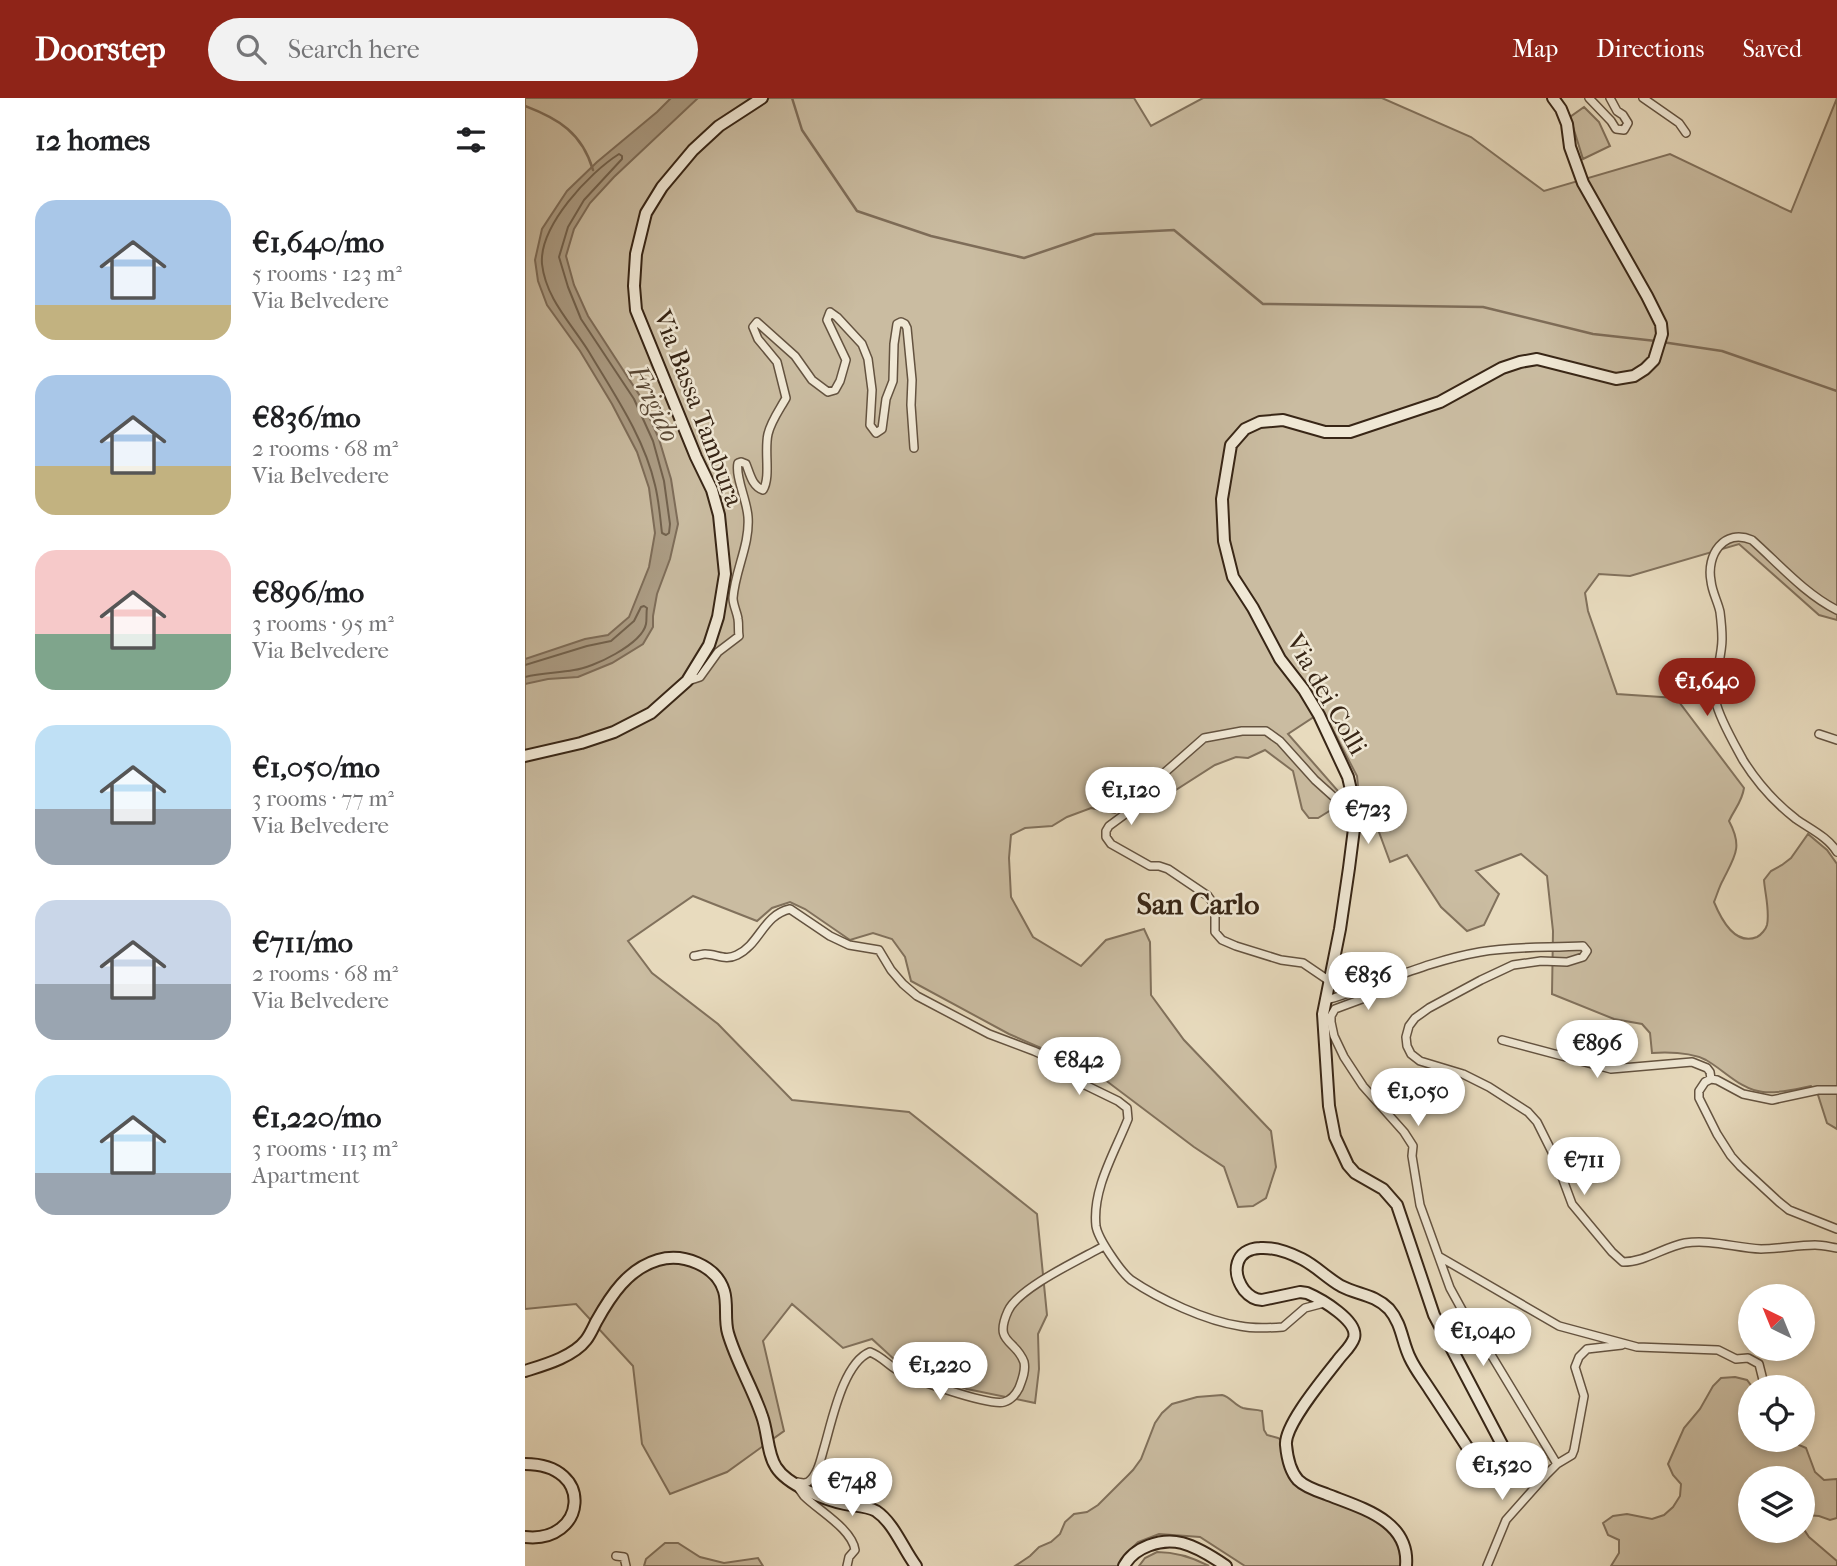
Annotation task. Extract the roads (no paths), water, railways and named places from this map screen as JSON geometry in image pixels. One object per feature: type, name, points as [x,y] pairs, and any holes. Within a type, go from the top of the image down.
[{"type":"street","name":"Via Bassa Tambura","points":[[525,756],[614,732],[651,713],[687,681],[709,645],[718,617],[725,574],[719,515],[712,490],[636,310],[636,254],[646,213],[662,187],[693,150],[719,126],[762,98]]},
{"type":"street","points":[[1589,98],[1616,129],[1624,130],[1628,124],[1610,98]]},
{"type":"street","points":[[1643,98],[1679,123],[1686,133]]},
{"type":"street","name":"Via dei Colli","points":[[1406,1566],[1404,1544],[1392,1526],[1369,1512],[1299,1482],[1289,1461],[1285,1442],[1292,1422],[1350,1346],[1354,1338],[1353,1326],[1307,1293],[1262,1300],[1253,1298],[1238,1281],[1235,1268],[1238,1258],[1247,1251],[1271,1248],[1312,1264],[1344,1288],[1377,1299],[1398,1322],[1409,1357],[1477,1462],[1495,1475],[1502,1472],[1508,1463],[1508,1456],[1434,1315],[1398,1205],[1383,1189],[1355,1173],[1348,1165],[1335,1137],[1329,1106],[1323,1031],[1325,999],[1341,918],[1356,816],[1348,777],[1319,715],[1280,659],[1233,577],[1224,541],[1222,499],[1231,446],[1245,429],[1260,422],[1283,420],[1325,432],[1350,432],[1440,402],[1502,368],[1538,359],[1616,379],[1633,376],[1646,369],[1654,359],[1662,334],[1661,324],[1583,183],[1570,147],[1567,124],[1561,109],[1552,99]]},
{"type":"street","points":[[687,681],[700,677],[718,652],[739,636],[738,618],[733,602],[737,573],[748,535],[748,517],[736,472],[738,463],[746,464],[752,481],[757,488],[763,490],[766,485],[768,432],[786,398],[777,362],[758,339],[753,327],[757,322],[795,356],[812,380],[828,392],[835,390],[846,360],[827,320],[830,312],[837,317],[863,344],[868,359],[871,390],[870,425],[876,433],[882,429],[886,399],[893,381],[897,324],[905,324],[912,380],[914,449]]},
{"type":"street","points":[[1837,610],[1808,591],[1752,540],[1743,536],[1724,540],[1711,563],[1710,580],[1720,611],[1722,640],[1715,700],[1720,715],[1744,760],[1771,798],[1798,821],[1821,835],[1837,852]]},
{"type":"street","points":[[1328,980],[1303,963],[1281,960],[1222,940],[1215,932],[1215,906],[1208,896],[1168,869],[1150,866],[1111,844],[1106,831],[1151,795],[1163,774],[1204,738],[1242,731],[1266,731],[1280,740],[1315,780],[1356,816]]},
{"type":"street","points":[[1819,734],[1837,740]]},
{"type":"street","points":[[694,956],[704,953],[724,958],[734,956],[744,950],[773,917],[790,909],[829,936],[849,945],[879,950],[891,970],[917,996],[989,1034],[1056,1062],[1083,1083],[1123,1104],[1128,1119],[1100,1189],[1096,1225],[1104,1246],[1129,1278],[1195,1313],[1242,1327],[1283,1327],[1305,1308],[1324,1303]]},
{"type":"street","points":[[1325,999],[1362,989],[1433,963],[1481,952],[1583,946],[1587,951],[1583,957],[1567,962],[1541,961],[1513,965],[1429,1008],[1409,1026],[1406,1037],[1411,1054],[1420,1061],[1463,1074],[1528,1112],[1537,1122],[1555,1158],[1571,1204],[1623,1262],[1637,1260],[1685,1243],[1707,1242],[1764,1249],[1818,1245],[1837,1248]]},
{"type":"street","points":[[1362,989],[1362,999],[1332,1012],[1334,1036],[1363,1086],[1413,1146],[1412,1156],[1420,1205],[1450,1288],[1557,1464]]},
{"type":"street","points":[[1502,1040],[1611,1069],[1692,1062],[1707,1068],[1711,1079]]},
{"type":"street","points":[[1837,1090],[1818,1090],[1772,1100],[1744,1094],[1711,1079],[1701,1086],[1699,1098],[1731,1156],[1779,1202],[1789,1210],[1837,1229]]},
{"type":"street","points":[[769,1447],[780,1466],[793,1479],[807,1482],[814,1475],[821,1459],[838,1398],[862,1355],[870,1352],[878,1354],[896,1369],[923,1382],[996,1402],[1005,1402],[1015,1395],[1023,1378],[1024,1364],[1020,1355],[1004,1337],[1002,1326],[1009,1309],[1016,1300],[1043,1280],[1104,1246]]},
{"type":"street","points":[[1440,1257],[1559,1326],[1637,1347],[1718,1350],[1736,1359],[1748,1358],[1759,1364],[1762,1375]]},
{"type":"street","points":[[525,1371],[556,1360],[586,1341],[613,1294],[642,1266],[660,1259],[673,1258],[701,1264],[715,1275],[725,1292],[728,1332],[763,1418],[777,1469],[797,1485],[832,1502],[872,1508],[883,1516],[916,1566]]},
{"type":"street","points":[[1487,1566],[1506,1520],[1557,1464],[1574,1450],[1584,1396],[1575,1367],[1579,1357],[1587,1349],[1626,1344]]},
{"type":"street","points":[[525,1464],[552,1468],[561,1473],[573,1488],[574,1502],[567,1524],[554,1534],[525,1537]]},
{"type":"street","points":[[797,1485],[804,1496],[853,1541],[855,1550],[846,1566]]},
{"type":"street","points":[[1124,1566],[1138,1550],[1159,1542],[1181,1542],[1226,1566]]},
{"type":"street","points":[[617,1556],[624,1557],[626,1566]]},
{"type":"water","points":[[671,98],[698,98],[590,203],[574,229],[566,256],[574,285],[588,316],[640,396],[659,439],[671,479],[678,524],[670,559],[657,594],[653,627],[643,644],[612,663],[578,677],[525,684],[525,659],[585,639],[608,635],[629,617],[649,567],[655,533],[649,488],[637,452],[580,351],[547,305],[538,281],[535,260],[542,229],[567,191]]},
{"type":"waterway","points":[[792,98],[802,130],[857,211],[931,236],[1024,258],[1095,234],[1174,230],[1263,304],[1483,307],[1593,334],[1656,341]]},
{"type":"waterway","points":[[525,106],[568,129],[583,146],[593,170]]},
{"type":"waterway","points":[[1662,342],[1722,351],[1837,391]]},
{"type":"district","name":"San Carlo","points":[[1198,904]]},
{"type":"water label","name":"Frigido","points":[[655,403]]}]
